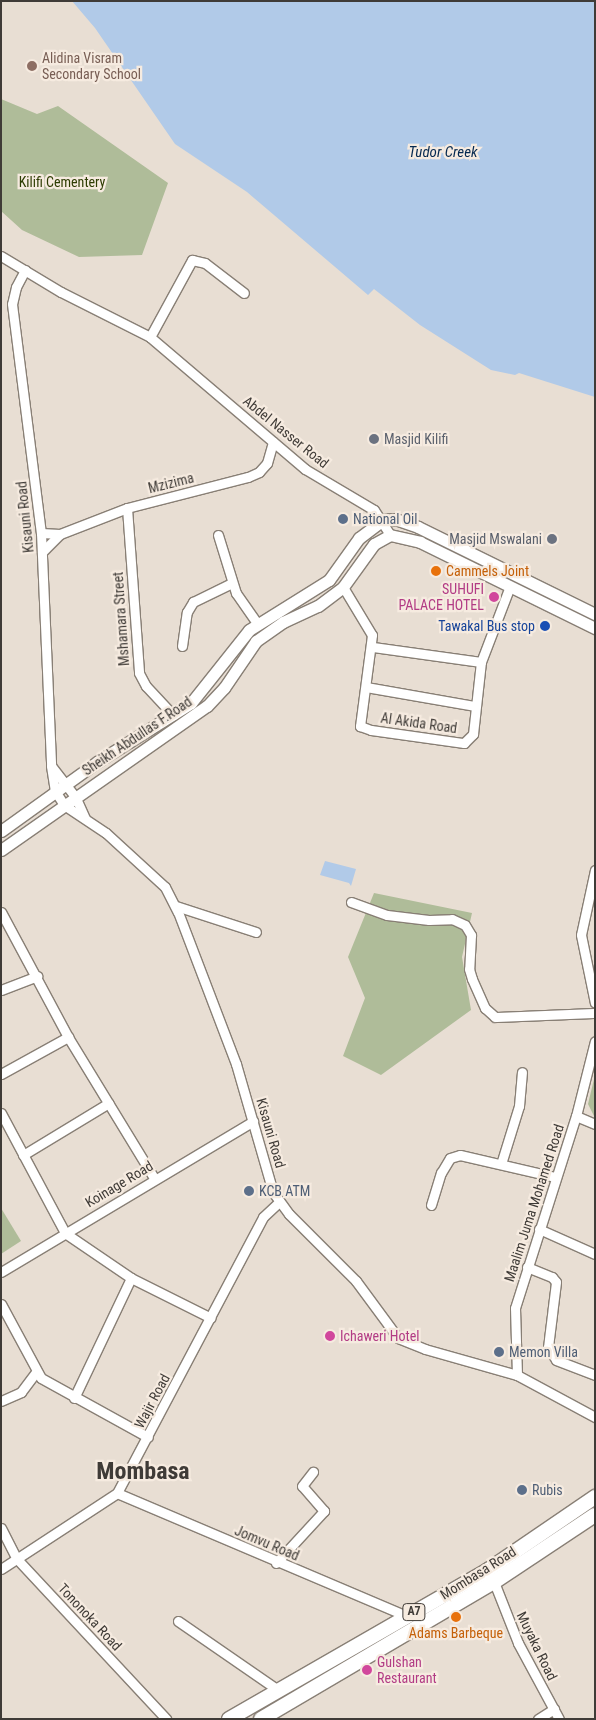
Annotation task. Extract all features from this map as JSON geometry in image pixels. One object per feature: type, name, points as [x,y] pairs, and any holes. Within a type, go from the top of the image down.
[{"type":"highway","name":"Mombasa Road","points":[[229,1719],[488,1570],[595,1497]]},
{"type":"highway","name":"Mombasa Road","points":[[261,1719],[278,1714],[494,1582],[595,1515]]},
{"type":"main road","points":[[383,520],[395,518],[418,527],[595,614]]},
{"type":"main road","name":"Sheikh Abdullas F.Road","points":[[1,832],[66,784],[173,716],[205,688],[240,639],[257,624],[329,580],[359,538],[383,520]]},
{"type":"main road","points":[[390,535],[415,540],[595,628]]},
{"type":"main road","name":"Sheikh Abdullas F.Road","points":[[1,850],[75,796],[206,706],[264,635],[318,606],[343,586],[374,544],[390,535]]},
{"type":"street","name":"Abdel Nasser Road","points":[[1,256],[150,337],[305,469],[369,507],[383,520]]},
{"type":"street","points":[[150,337],[192,260],[206,263],[244,293]]},
{"type":"street","name":"Kisauni Road","points":[[26,270],[12,304],[41,533],[51,766],[56,791],[64,805],[85,819],[145,868],[165,887],[176,906],[236,1064],[252,1121],[279,1202],[362,1289],[398,1338],[425,1349],[517,1375],[595,1417]]},
{"type":"street","name":"Mzizima","points":[[60,534],[127,508],[258,472],[267,463],[273,442]]},
{"type":"street","name":"Mshamara Street","points":[[127,508],[139,673],[146,686],[173,716]]},
{"type":"street","points":[[383,520],[390,535]]},
{"type":"street","points":[[41,533],[60,534]]},
{"type":"street","points":[[42,552],[60,534]]},
{"type":"street","points":[[218,535],[232,583],[257,624]]},
{"type":"street","points":[[182,646],[186,618],[193,602],[232,583]]},
{"type":"street","points":[[343,586],[370,628],[372,647],[366,687],[475,706]]},
{"type":"street","name":"Al Akida Road","points":[[366,687],[359,718],[360,726],[371,730],[464,744],[473,734],[481,662],[510,586]]},
{"type":"street","points":[[372,647],[481,662]]},
{"type":"street","name":"Kisauni Road","points":[[51,766],[75,796],[85,819]]},
{"type":"street","points":[[595,871],[580,935],[595,1003]]},
{"type":"street","points":[[351,902],[387,915],[429,920],[452,919],[465,925],[471,935],[469,969],[485,1008],[495,1016],[595,1013]]},
{"type":"street","points":[[176,906],[256,932]]},
{"type":"street","points":[[1,912],[68,1037],[154,1178]]},
{"type":"street","points":[[1,990],[37,976]]},
{"type":"street","points":[[1,1074],[68,1037]]},
{"type":"street","name":"Maalim Juma Mohamed Road","points":[[517,1375],[515,1308],[555,1177],[576,1116],[595,1040]]},
{"type":"street","points":[[501,1164],[519,1106],[522,1072]]},
{"type":"street","points":[[23,1154],[109,1102]]},
{"type":"street","points":[[1,1113],[65,1233],[132,1278],[211,1318]]},
{"type":"street","points":[[576,1116],[595,1124]]},
{"type":"street","name":"Koinage Road","points":[[1,1272],[154,1178],[252,1121]]},
{"type":"street","points":[[431,1205],[441,1173],[450,1158],[460,1155],[555,1177]]},
{"type":"street","name":"Wajir Road","points":[[1,1569],[117,1493],[148,1438],[263,1217],[279,1202]]},
{"type":"street","points":[[539,1229],[595,1254]]},
{"type":"street","points":[[527,1267],[552,1277],[556,1282],[548,1348],[556,1360],[595,1375]]},
{"type":"street","points":[[74,1398],[132,1278]]},
{"type":"street","points":[[1,1304],[36,1372],[74,1398],[148,1438]]},
{"type":"street","points":[[1,1401],[21,1392],[36,1372]]},
{"type":"street","points":[[276,1563],[324,1511],[302,1486],[313,1472]]},
{"type":"street","name":"Jomvu Road","points":[[117,1493],[276,1563],[407,1616]]},
{"type":"street","name":"Tononoka Road","points":[[1,1528],[18,1559],[166,1719]]},
{"type":"street","name":"Muyaka Road","points":[[494,1582],[518,1643],[560,1719]]},
{"type":"street","points":[[178,1621],[278,1690]]},
{"type":"street","points":[[538,1719],[554,1709]]},
{"type":"green space","name":"Kilifi Cementery","points":[[1,99],[37,114],[58,106],[168,183],[142,255],[79,257],[22,230],[1,211]]},
{"type":"green space","points":[[374,893],[472,913],[462,957],[471,1010],[381,1075],[343,1056],[365,998],[348,957]]},
{"type":"green space","points":[[595,1075],[595,1118],[588,1104]]},
{"type":"green space","points":[[1,1208],[21,1241],[1,1254]]},
{"type":"water","name":"Tudor Creek","points":[[72,1],[595,1],[595,397],[519,373],[515,375],[491,370],[420,325],[374,289],[368,295],[247,192],[175,144],[95,28]]},
{"type":"water","points":[[325,861],[356,869],[351,886],[349,883],[320,875]]},
{"type":"place","name":"Alidina Visram Secondary School","points":[[32,66]]},
{"type":"place","name":"Masjid Kilifi","points":[[374,439]]},
{"type":"place","name":"National Oil","points":[[343,519]]},
{"type":"place","name":"Masjid Mswalani","points":[[552,539]]},
{"type":"place","name":"Cammels Joint","points":[[436,571]]},
{"type":"place","name":"SUHUFI PALACE HOTEL","points":[[494,597]]},
{"type":"place","name":"Tawakal Bus stop","points":[[545,626]]},
{"type":"place","name":"KCB ATM","points":[[249,1191]]},
{"type":"place","name":"Ichaweri Hotel","points":[[330,1336]]},
{"type":"place","name":"Memon Villa","points":[[499,1352]]},
{"type":"place","name":"Rubis","points":[[522,1490]]},
{"type":"place","name":"Adams Barbeque","points":[[456,1617]]},
{"type":"place","name":"Gulshan Restaurant","points":[[367,1670]]},
{"type":"district","name":"Mombasa","points":[[143,1472]]}]
